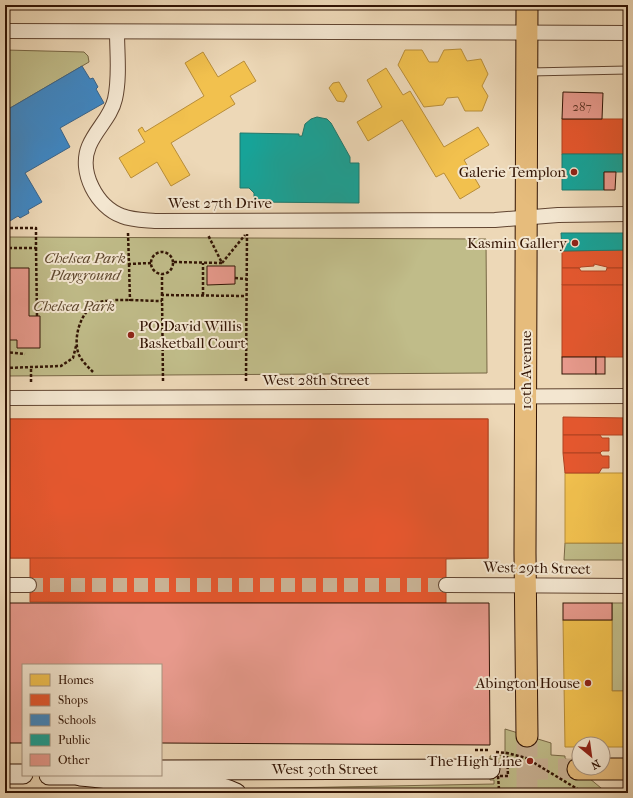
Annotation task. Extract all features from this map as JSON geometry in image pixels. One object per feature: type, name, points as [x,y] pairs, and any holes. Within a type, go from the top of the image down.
[{"type":"main road","name":"10th Avenue","points":[[527,5],[525,218],[525,585],[527,736]]},
{"type":"main road","name":"West 30th Street","points":[[162,770],[490,769]]},
{"type":"main road","points":[[611,769],[628,769]]},
{"type":"main road","points":[[5,774],[22,774]]},
{"type":"main road","points":[[93,776],[146,783],[199,784],[219,787],[236,793]]},
{"type":"street","points":[[5,31],[628,33]]},
{"type":"street","name":"West 27th Drive","points":[[117,32],[116,98],[111,112],[96,132],[88,148],[86,166],[89,180],[95,193],[107,207],[123,217],[155,221],[495,220],[558,215],[628,214]]},
{"type":"street","name":"West 28th Street","points":[[5,398],[628,396]]},
{"type":"street","points":[[5,585],[29,585]]},
{"type":"street","name":"West 29th Street","points":[[446,585],[628,586]]},
{"type":"lane","points":[[527,72],[628,70]]},
{"type":"path","points":[[5,228],[36,228],[37,316]]},
{"type":"path","points":[[128,230],[130,301]]},
{"type":"path","points":[[206,232],[222,263]]},
{"type":"path","points":[[222,263],[247,233],[246,381]]},
{"type":"path","points":[[5,248],[36,248]]},
{"type":"path","points":[[162,251],[169,253],[174,262],[169,272],[162,274],[155,272],[151,263],[155,254],[162,251]]},
{"type":"path","points":[[174,262],[222,263]]},
{"type":"path","points":[[129,264],[151,263]]},
{"type":"path","points":[[203,263],[203,295]]},
{"type":"path","points":[[162,274],[163,382]]},
{"type":"path","points":[[235,278],[247,278]]},
{"type":"path","points":[[162,295],[246,296]]},
{"type":"path","points":[[5,368],[61,366],[68,363],[73,358],[79,325],[88,310],[99,302],[162,301]]},
{"type":"path","points":[[76,344],[79,355],[93,372]]},
{"type":"path","points":[[5,352],[25,354]]},
{"type":"path","points":[[31,368],[31,382]]},
{"type":"path","points":[[475,750],[488,750]]},
{"type":"path","points":[[402,793],[498,789],[498,776],[508,776],[507,753],[526,758],[584,793]]},
{"type":"green space","points":[[5,50],[84,52],[88,56],[89,62],[5,111]]},
{"type":"green space","name":"Chelsea Park","points":[[5,237],[486,239],[487,373],[5,376]]},
{"type":"green space","points":[[565,543],[628,543],[628,560],[564,560]]},
{"type":"green space","points":[[612,603],[628,603],[628,637],[624,637],[624,683],[628,683],[628,691],[612,691]]},
{"type":"green space","name":"The High Line","points":[[505,729],[551,743],[551,755],[565,756],[565,758],[571,763],[571,776],[587,776],[607,793],[230,793],[230,789],[494,784],[494,780],[490,780],[490,756],[505,755]]},
{"type":"building: Homes","points":[[461,49],[467,61],[481,59],[488,74],[482,86],[488,96],[482,111],[465,111],[458,97],[447,98],[443,105],[424,107],[398,65],[405,50],[422,50],[429,62],[438,62],[444,50]]},
{"type":"building: Homes","points":[[203,52],[218,77],[244,61],[256,81],[230,96],[235,104],[171,143],[190,175],[171,186],[157,162],[131,178],[119,158],[145,142],[138,130],[142,127],[145,132],[204,96],[185,63]]},
{"type":"building: Homes","points":[[386,68],[403,95],[410,91],[444,147],[478,127],[489,145],[464,160],[480,187],[460,199],[444,173],[436,177],[402,120],[368,141],[357,122],[382,107],[367,80]]},
{"type":"building: Homes","points":[[339,82],[347,96],[344,102],[337,101],[329,88],[333,83]]},
{"type":"building: Homes","points":[[565,473],[628,473],[628,543],[565,543]]},
{"type":"building: Homes","name":"Abington House","points":[[563,620],[612,620],[612,691],[628,691],[628,747],[611,747],[611,736],[571,736],[571,747],[565,747]]},
{"type":"building: Shops","points":[[562,119],[628,119],[628,154],[562,154]]},
{"type":"building: Shops","points":[[624,250],[624,268],[607,268],[594,264],[594,266],[579,268],[562,268],[562,251]]},
{"type":"building: Shops","points":[[562,268],[579,268],[581,271],[606,271],[607,268],[624,268],[625,285],[562,285]]},
{"type":"building: Shops","points":[[562,285],[628,285],[628,357],[562,357]]},
{"type":"building: Shops","points":[[563,417],[628,418],[628,435],[563,435]]},
{"type":"building: Shops","points":[[5,419],[488,419],[488,558],[446,559],[446,603],[30,602],[30,558],[5,558]]},
{"type":"building: Shops","points":[[5,419],[488,419],[488,558],[5,558]]},
{"type":"building: Shops","points":[[563,435],[600,435],[602,438],[609,438],[609,451],[602,451],[600,453],[563,453]]},
{"type":"building: Shops","points":[[563,453],[600,453],[602,456],[609,456],[609,468],[602,468],[599,473],[565,473]]},
{"type":"building: Schools","points":[[82,66],[90,79],[93,78],[98,87],[96,89],[104,103],[60,128],[70,147],[25,173],[42,202],[28,210],[29,213],[20,218],[18,216],[5,224],[5,111]]},
{"type":"building: Public","points":[[317,117],[327,119],[331,123],[350,157],[350,163],[359,163],[359,203],[254,202],[254,193],[249,188],[240,188],[240,133],[299,134],[299,136],[302,136],[305,124],[311,119]]},
{"type":"building: Public","points":[[562,154],[628,154],[628,172],[604,172],[604,190],[562,190]]},
{"type":"building: Public","points":[[561,233],[628,233],[628,250],[562,251]]},
{"type":"building: Other","points":[[563,92],[603,93],[602,119],[562,119]]},
{"type":"building: Other","points":[[604,172],[616,172],[615,190],[604,190]]},
{"type":"building: Other","points":[[207,266],[235,266],[235,284],[207,285]]},
{"type":"building: Other","points":[[5,268],[29,268],[29,316],[40,316],[40,348],[17,348],[17,340],[5,340]]},
{"type":"building: Other","points":[[562,357],[596,357],[596,374],[562,374]]},
{"type":"building: Other","points":[[596,357],[605,357],[605,374],[596,374]]},
{"type":"building: Other","points":[[5,603],[489,603],[490,745],[162,743],[162,664],[22,664],[22,743],[5,743]]},
{"type":"building: Other","points":[[563,603],[612,603],[612,620],[563,620]]},
{"type":"tunnel","points":[[29,585],[446,585]]},
{"type":"tunnel","points":[[527,736],[527,793]]},
{"type":"tunnel","points":[[490,769],[527,769]]},
{"type":"tunnel","points":[[527,769],[571,769]]},
{"type":"place","name":"Galerie Templon","points":[[574,172]]},
{"type":"place","name":"Kasmin Gallery","points":[[575,243]]},
{"type":"place","name":"PO David Willis Basketball Court","points":[[131,335]]},
{"type":"place","name":"Abington House","points":[[588,683]]},
{"type":"place","name":"The High Line","points":[[530,761]]},
{"type":"park label","name":"Chelsea Park Playground","points":[[85,266]]}]
